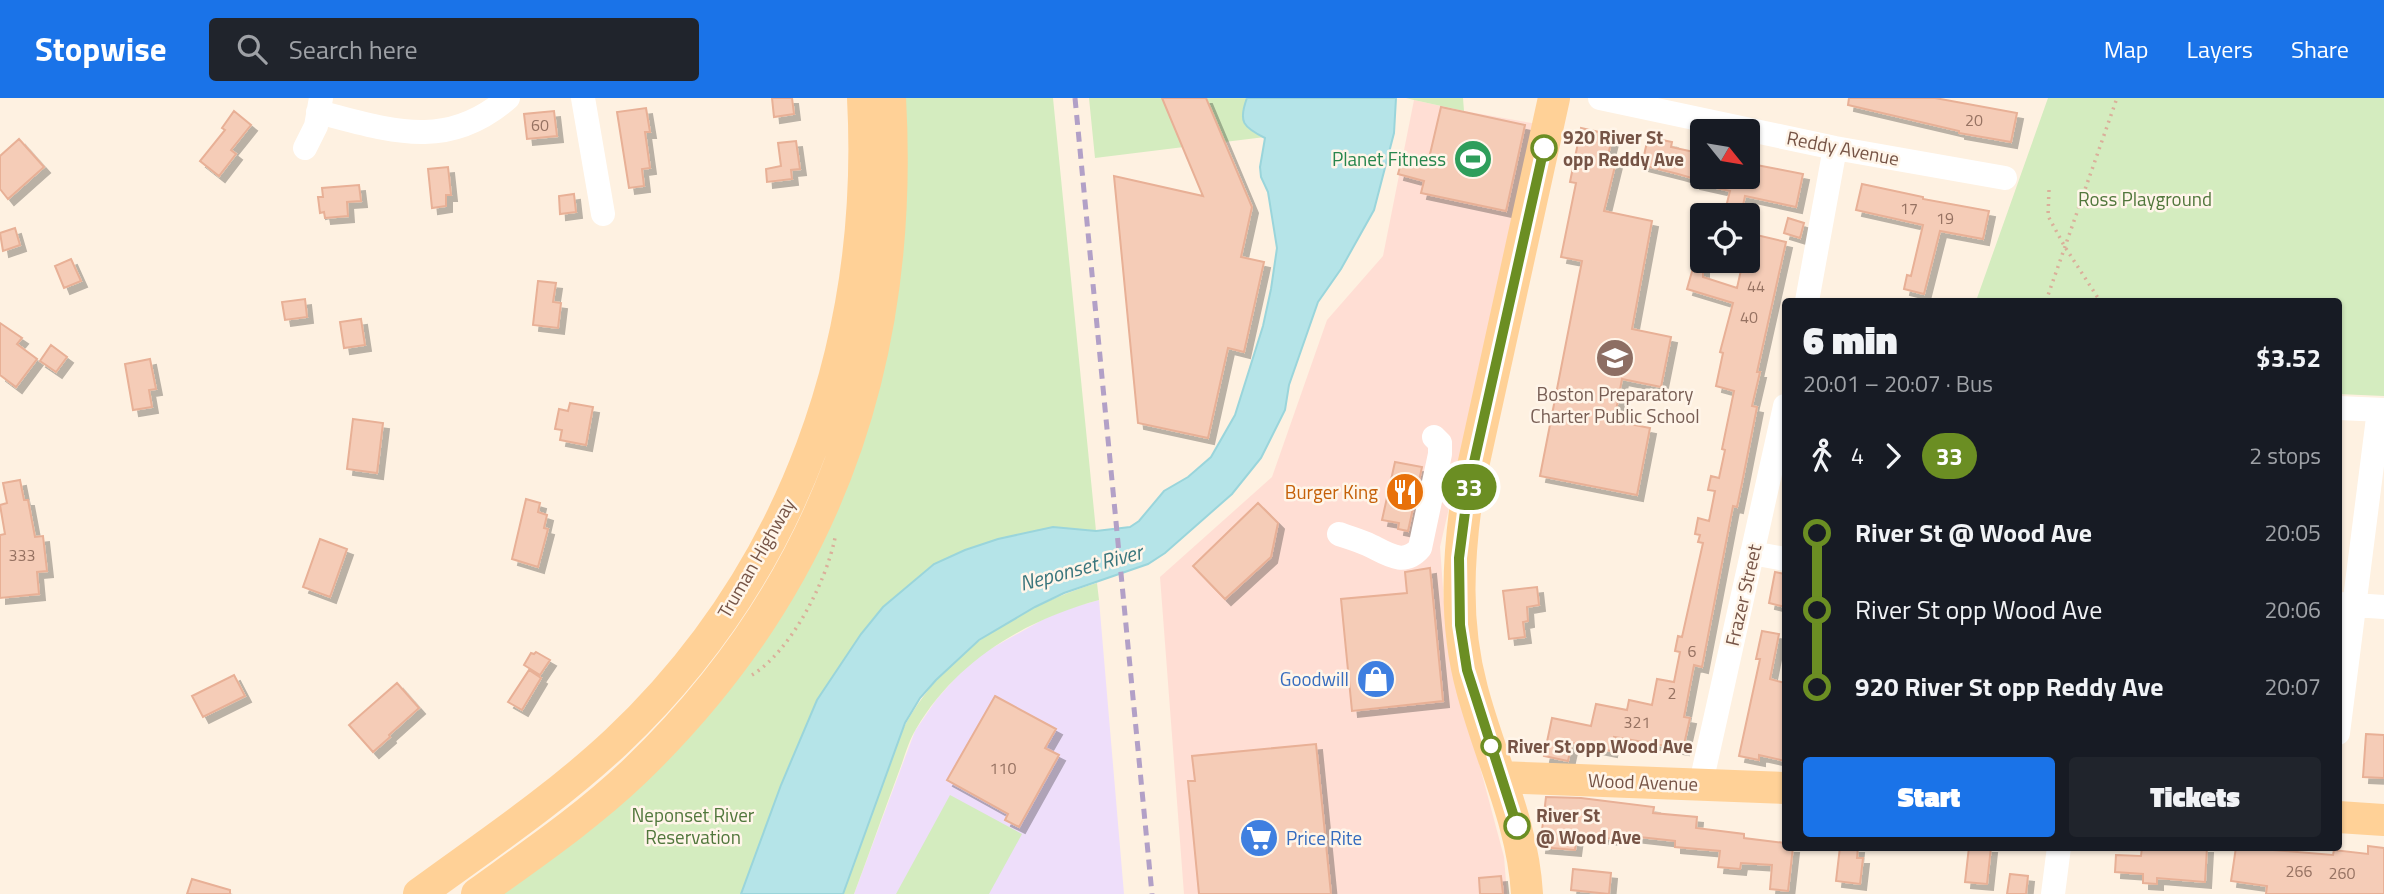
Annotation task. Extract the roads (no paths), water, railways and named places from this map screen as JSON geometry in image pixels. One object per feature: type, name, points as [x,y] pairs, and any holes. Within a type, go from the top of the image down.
[{"type":"main road","name":"Truman Highway","points":[[419,894],[542,804],[598,758],[663,694],[721,620],[757,565],[802,475],[843,348],[855,284],[864,184],[863,98]]},
{"type":"main road","name":"Truman Highway","points":[[477,894],[585,814],[621,784],[680,725],[740,651],[794,566],[835,480],[866,385],[884,297],[893,190],[890,98]]},
{"type":"main road","points":[[1527,894],[1517,830],[1467,670],[1460,625],[1459,558],[1468,489],[1554,98]]},
{"type":"main road","points":[[598,758],[621,784]]},
{"type":"main road","name":"Wood Avenue","points":[[1501,777],[1782,788]]},
{"type":"main road","points":[[2342,817],[2384,820]]},
{"type":"street","points":[[305,148],[316,125],[319,105],[379,127],[426,133],[471,123],[508,98]]},
{"type":"street","points":[[583,98],[603,214]]},
{"type":"street","name":"Reddy Avenue","points":[[1600,98],[1835,148],[2005,178]]},
{"type":"street","points":[[1809,298],[1835,148]]},
{"type":"street","points":[[2342,408],[2381,410],[2346,604],[2342,668]]},
{"type":"street","name":"Frazer Street","points":[[1701,783],[1782,419]]},
{"type":"street","points":[[1339,534],[1395,558],[1415,554],[1420,548],[1440,454],[1440,443],[1434,437]]},
{"type":"street","points":[[1752,553],[1782,558]]},
{"type":"street","points":[[2346,604],[2384,607]]},
{"type":"street","points":[[2053,894],[2058,851]]},
{"type":"water","name":"Neponset River","points":[[1247,98],[1396,98],[1394,133],[1374,210],[1341,269],[1318,302],[1289,385],[1285,410],[1261,458],[1232,494],[1165,553],[1148,564],[1064,593],[1035,607],[979,640],[936,680],[920,698],[905,723],[843,894],[741,894],[781,785],[817,700],[861,634],[883,607],[934,564],[998,539],[1053,527],[1096,531],[1130,527],[1139,521],[1164,491],[1188,477],[1211,457],[1235,415],[1263,326],[1277,248],[1268,192],[1261,177],[1265,138],[1244,123],[1243,113]]},
{"type":"railway","points":[[1075,98],[1152,894]]},
{"type":"place","name":"920 River St opp Reddy Ave","points":[[1544,148]]},
{"type":"place","name":"Planet Fitness","points":[[1473,159]]},
{"type":"place","name":"Boston Preparatory Charter Public School","points":[[1615,358]]},
{"type":"place","name":"Burger King","points":[[1405,492]]},
{"type":"place","name":"Goodwill","points":[[1376,679]]},
{"type":"place","name":"River St opp Wood Ave","points":[[1491,746]]},
{"type":"place","name":"River St @ Wood Ave","points":[[1517,826]]},
{"type":"place","name":"Price Rite","points":[[1259,838]]},
{"type":"park label","name":"Ross Playground","points":[[2145,199]]},
{"type":"park label","name":"Neponset River Reservation","points":[[693,826]]}]
